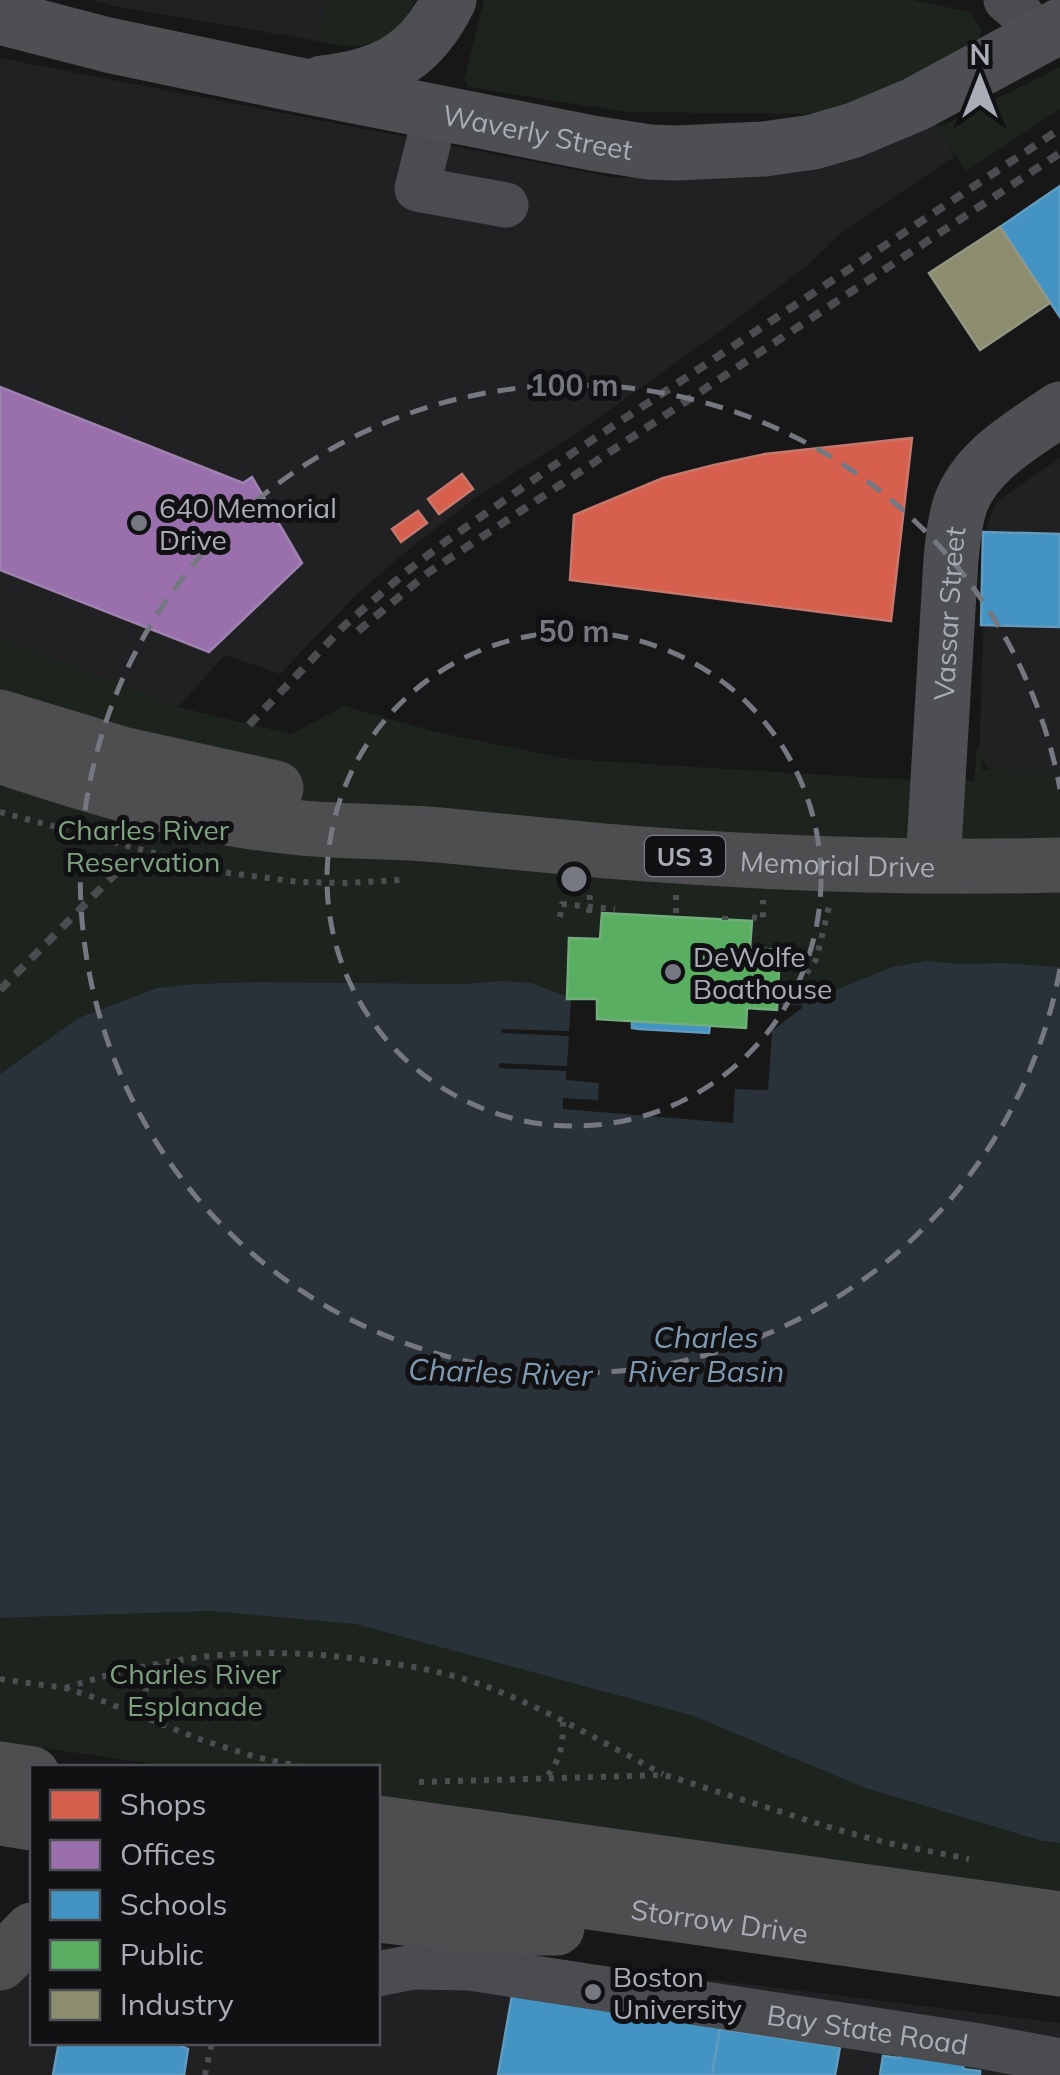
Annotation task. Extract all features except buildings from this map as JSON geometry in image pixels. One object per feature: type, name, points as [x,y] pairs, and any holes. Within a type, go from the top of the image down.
[{"type":"highway","points":[[0,680],[121,724],[220,752],[305,811]]},
{"type":"highway","name":"Memorial Drive","points":[[0,718],[305,811],[437,835],[749,860],[1060,866]]},
{"type":"highway","name":"Memorial Drive","points":[[0,756],[144,800],[236,818],[305,811]]},
{"type":"highway","points":[[0,789],[190,836],[305,811]]},
{"type":"highway","points":[[0,1769],[30,1774]]},
{"type":"highway","points":[[0,1818],[30,1823]]},
{"type":"highway","name":"Storrow Drive","points":[[380,1822],[1060,1919]]},
{"type":"highway","name":"Storrow Drive","points":[[380,1872],[1060,1969]]},
{"type":"highway","points":[[0,1912],[30,1927]]},
{"type":"highway","points":[[380,1915],[529,1929],[755,1926]]},
{"type":"highway","points":[[0,1963],[30,1930]]},
{"type":"main road","points":[[289,82],[341,81],[376,73],[394,64],[423,40],[452,0]]},
{"type":"main road","points":[[436,112],[452,0]]},
{"type":"main road","name":"Waverly Street","points":[[0,17],[92,42],[592,144],[649,152],[706,153],[833,137],[883,119],[916,104],[1035,21]]},
{"type":"main road","name":"Vassar Street","points":[[933,866],[956,518],[968,486],[980,471],[1060,408]]},
{"type":"lane","points":[[436,112],[418,190],[506,205]]},
{"type":"lane","name":"Bay State Road","points":[[380,1974],[413,1967],[470,1968],[1060,2061]]},
{"type":"path","points":[[589,910],[590,887]]},
{"type":"path","points":[[752,918],[762,918],[764,900]]},
{"type":"path","points":[[560,917],[562,904],[589,910],[614,909]]},
{"type":"path","points":[[778,998],[786,1002],[816,960],[830,906]]},
{"type":"path","points":[[65,1688],[160,1662],[232,1652],[314,1654],[423,1668],[488,1687],[664,1775],[888,1843],[984,1862]]},
{"type":"path","points":[[142,1717],[145,1689],[160,1662]]},
{"type":"path","points":[[0,1679],[65,1688],[202,1740],[292,1765]]},
{"type":"path","points":[[548,1776],[562,1752],[563,1722]]},
{"type":"path","points":[[413,1782],[664,1775]]},
{"type":"path","points":[[205,2075],[211,2045]]},
{"type":"shaded area","points":[[92,0],[411,0],[317,41]]},
{"type":"shaded area","points":[[0,58],[617,178],[737,178],[887,143],[933,121],[955,156],[841,233],[810,263],[740,317],[580,431],[472,500],[355,596],[280,674],[225,655],[178,707],[0,644]]},
{"type":"shaded area","points":[[1060,458],[1060,778],[996,774],[979,754],[987,525],[1000,499]]},
{"type":"shaded area","name":"Boston University","points":[[0,1923],[30,1927],[30,2045],[380,2045],[380,1946],[559,1961],[1060,2023],[1060,2075],[0,2075]]},
{"type":"green space","points":[[327,0],[415,0],[405,19],[390,33],[372,43],[351,46],[317,41]]},
{"type":"green space","points":[[484,0],[913,0],[970,12],[981,29],[979,40],[916,80],[823,114],[625,112],[469,87],[464,80]]},
{"type":"green space","points":[[1060,67],[1060,109],[966,171],[936,126]]},
{"type":"green space","name":"Charles River Reservation","points":[[0,638],[178,707],[291,734],[344,706],[436,732],[568,759],[974,781],[977,748],[982,748],[982,770],[1060,772],[1060,967],[927,961],[892,967],[792,1005],[563,995],[532,983],[501,981],[193,984],[157,988],[78,1018],[0,1074]]},
{"type":"green space","name":"Charles River Esplanade","points":[[211,1611],[355,1624],[694,1716],[862,1787],[1041,1841],[1060,1843],[1060,1892],[380,1796],[380,1765],[162,1765],[0,1742],[0,1618]]},
{"type":"water","name":"Charles River Basin","points":[[927,961],[1060,967],[1060,1843],[862,1787],[694,1716],[355,1624],[211,1611],[0,1618],[0,1074],[78,1018],[157,988],[258,982],[501,981],[532,983],[563,995],[792,1005],[892,967]]},
{"type":"pier","points":[[571,999],[597,999],[597,1019],[777,1005],[802,1008],[772,1031],[768,1090],[735,1089],[733,1123],[563,1109],[563,1098],[598,1100],[599,1083],[566,1080],[566,1071],[499,1068],[499,1063],[567,1066],[569,1036],[502,1033],[502,1029],[569,1031]]},
{"type":"railway","points":[[249,725],[346,624],[445,542],[1060,129]]},
{"type":"railway","points":[[358,631],[429,572],[1060,153]]},
{"type":"railway","points":[[0,990],[129,860]]},
{"type":"place","name":"640 Memorial Drive","points":[[139,523]]},
{"type":"place","name":"DeWolfe Boathouse","points":[[673,972]]},
{"type":"place","name":"Boston University","points":[[593,1992]]},
{"type":"water label","name":"Charles River","points":[[500,1372]]}]
